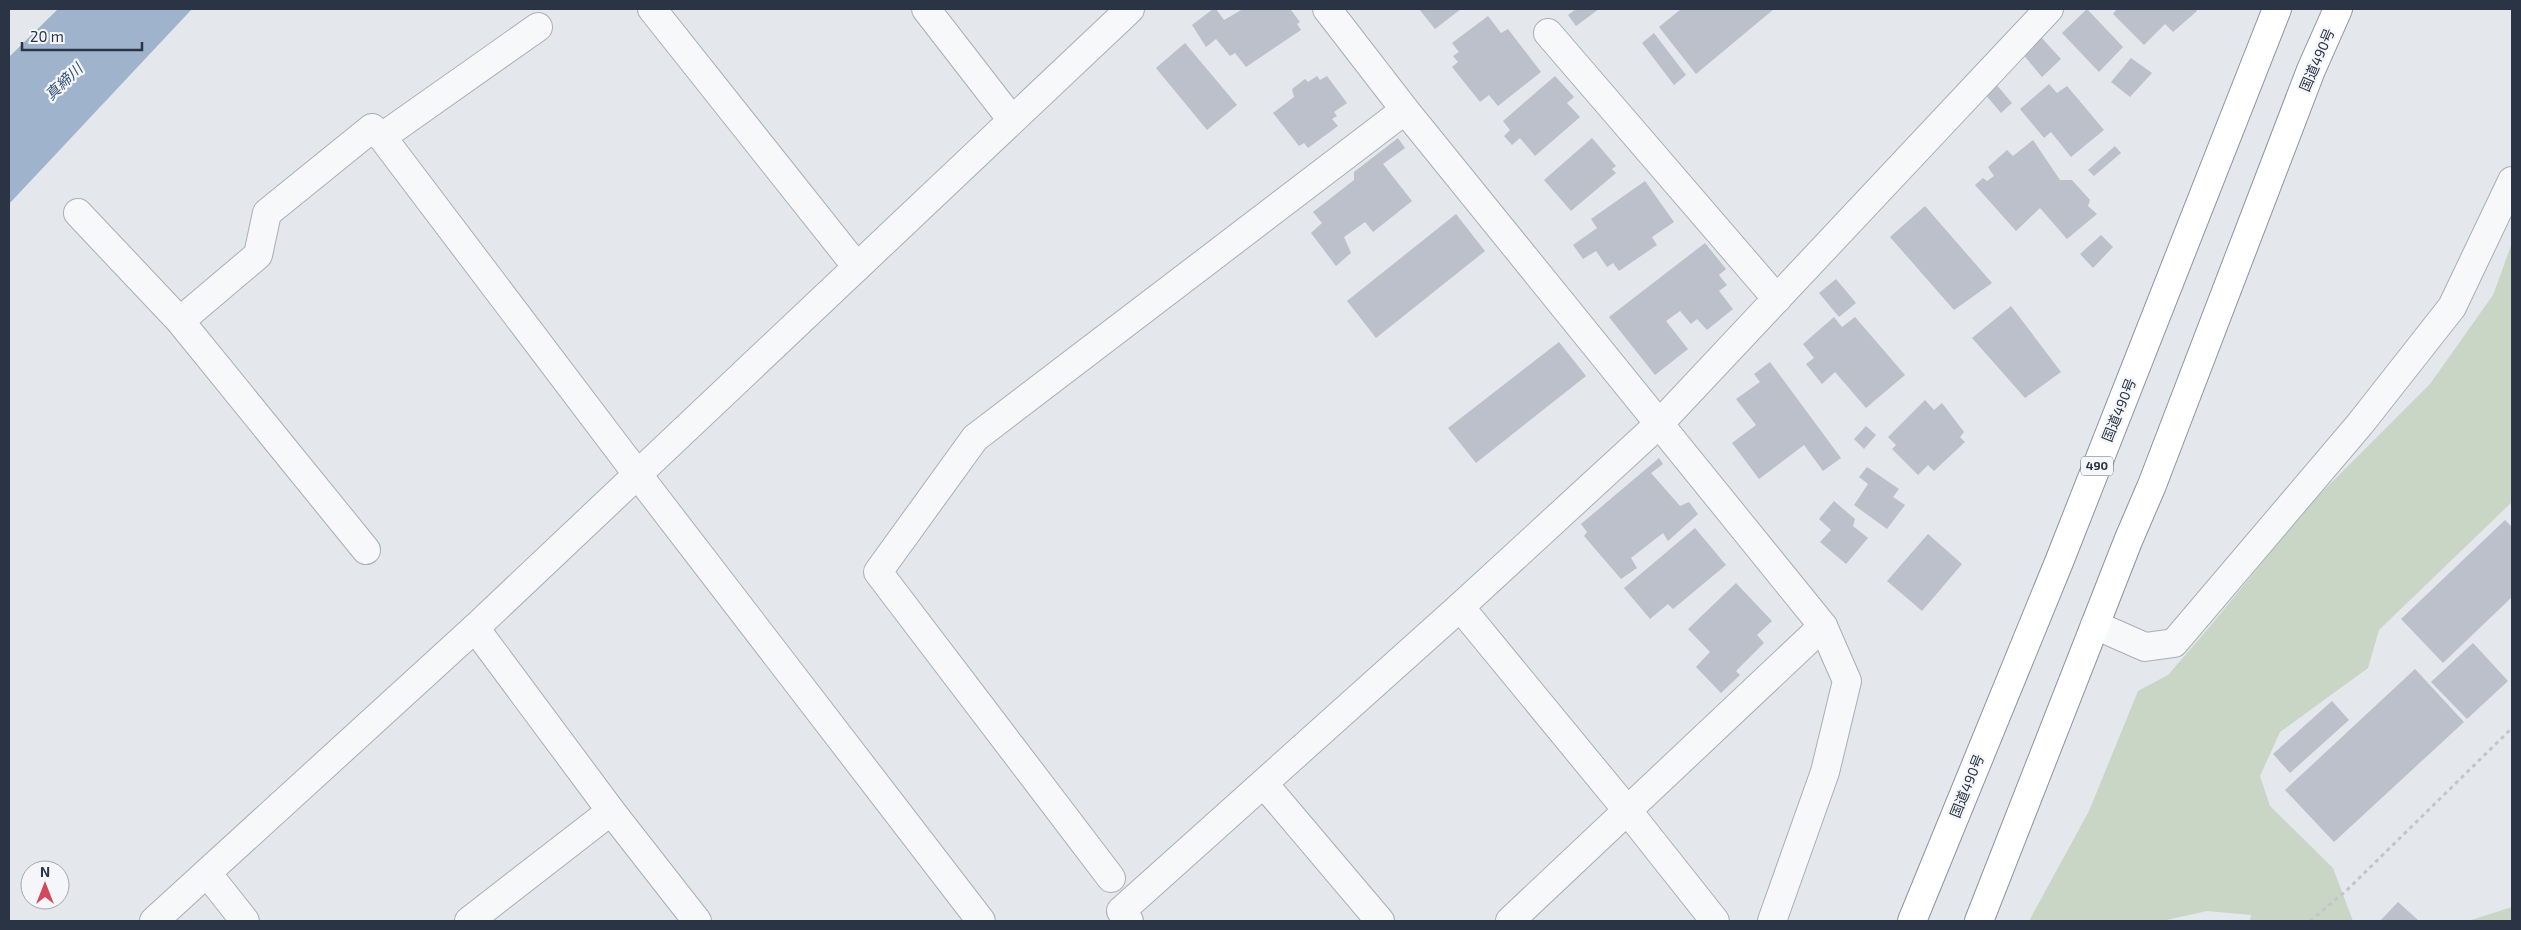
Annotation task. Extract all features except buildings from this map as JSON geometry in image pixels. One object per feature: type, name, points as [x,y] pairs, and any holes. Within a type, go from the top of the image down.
[{"type":"highway","name":"国道490号","points":[[1912,921],[2060,562],[2277,9]]},
{"type":"highway","name":"国道490号","points":[[1979,921],[2152,485],[2311,70],[2338,9]]},
{"type":"street","points":[[652,9],[857,267]]},
{"type":"street","points":[[926,9],[1012,120]]},
{"type":"street","points":[[154,921],[475,628],[1130,9]]},
{"type":"street","points":[[1326,9],[1405,110],[1660,423],[1822,626],[1848,681],[1825,772],[1772,921]]},
{"type":"street","points":[[1128,921],[1121,911],[1460,607],[1660,423],[2050,9]]},
{"type":"street","points":[[382,137],[538,27]]},
{"type":"street","points":[[1548,34],[1777,299]]},
{"type":"street","points":[[1111,878],[878,572],[974,438],[1405,110]]},
{"type":"street","points":[[180,321],[258,255],[267,213],[372,128],[382,137],[638,475],[982,921]]},
{"type":"street","points":[[2095,625],[2145,647],[2174,643],[2360,424],[2452,306],[2512,181]]},
{"type":"street","points":[[78,213],[180,321],[366,550]]},
{"type":"street","points":[[1460,607],[1627,810],[1715,921]]},
{"type":"street","points":[[1510,921],[1822,626]]},
{"type":"street","points":[[475,628],[611,812],[697,921]]},
{"type":"street","points":[[1264,784],[1380,921]]},
{"type":"street","points":[[469,921],[611,812]]},
{"type":"street","points":[[207,873],[245,921]]},
{"type":"path","points":[[2310,921],[2346,891],[2512,728]]},
{"type":"green space","points":[[2512,243],[2512,502],[2379,630],[2368,668],[2280,732],[2260,776],[2270,806],[2333,868],[2353,921],[2250,921],[2251,915],[2207,911],[2162,921],[2029,921],[2089,811],[2138,691],[2168,675],[2310,504],[2430,384],[2493,295]]},
{"type":"green space","points":[[2512,907],[2512,921],[2468,921]]},
{"type":"water","name":"真締川","points":[[58,9],[192,9],[9,204],[9,57]]}]
